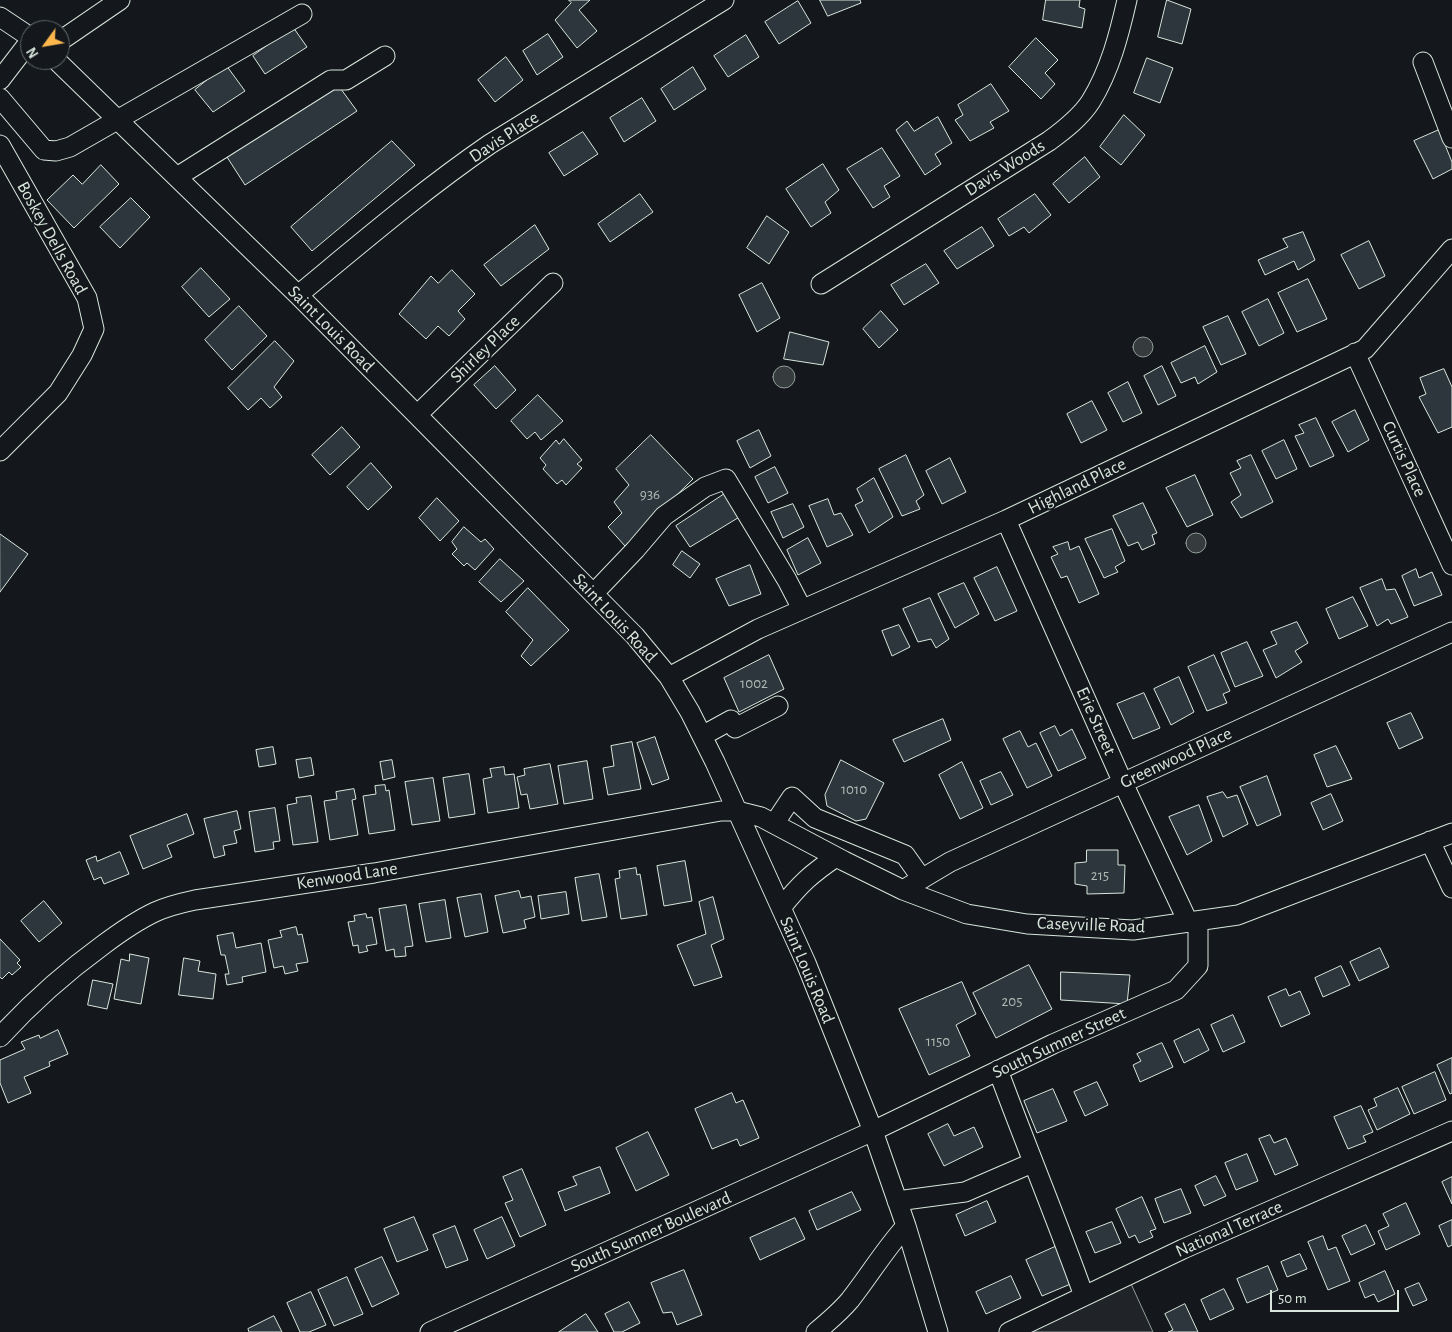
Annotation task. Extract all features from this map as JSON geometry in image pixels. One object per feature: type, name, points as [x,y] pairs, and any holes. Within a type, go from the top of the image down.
[{"type":"street","points":[[70,34],[120,0]]},
{"type":"street","name":"Davis Place","points":[[298,296],[378,227],[461,164],[490,144],[724,0]]},
{"type":"street","name":"Davis Woods","points":[[821,284],[1049,141],[1069,125],[1090,102],[1114,53],[1127,0]]},
{"type":"street","points":[[0,98],[44,150],[56,151],[70,147],[119,120],[147,102],[302,14]]},
{"type":"street","points":[[0,17],[20,32]]},
{"type":"street","points":[[0,80],[20,53]]},
{"type":"street","points":[[177,177],[331,80],[346,80],[384,56]]},
{"type":"street","points":[[1423,62],[1452,138]]},
{"type":"street","name":"Saint Louis Road","points":[[66,70],[298,296],[594,593],[635,636],[669,677],[702,736],[806,964],[873,1131],[906,1226],[938,1332]]},
{"type":"street","name":"Boskey Dells Road","points":[[0,145],[87,298],[94,329],[82,355],[58,393],[0,451]]},
{"type":"street","name":"Highland Place","points":[[669,677],[758,629],[1006,520],[1365,349],[1452,249]]},
{"type":"street","name":"Shirley Place","points":[[417,415],[553,283]]},
{"type":"street","name":"Curtis Place","points":[[1355,353],[1452,564]]},
{"type":"street","points":[[594,593],[664,516],[705,487],[726,479],[783,572],[802,609]]},
{"type":"street","name":"Erie Street","points":[[1006,520],[1123,783],[1193,921]]},
{"type":"street","name":"Greenwood Place","points":[[903,890],[950,862],[1452,632]]},
{"type":"street","points":[[702,736],[731,720],[735,728],[778,706]]},
{"type":"street","points":[[774,824],[792,797],[815,818],[905,855],[922,879]]},
{"type":"street","name":"Kenwood Lane","points":[[0,1037],[41,996],[78,964],[121,932],[153,913],[171,905],[413,866],[721,811],[737,811]]},
{"type":"street","name":"Caseyville Road","points":[[737,811],[748,813],[774,824],[903,890],[968,914],[1027,924],[1133,930],[1238,915],[1452,833]]},
{"type":"street","points":[[1430,841],[1452,888]]},
{"type":"street","points":[[867,872],[880,846]]},
{"type":"street","points":[[781,908],[799,885],[836,857]]},
{"type":"street","name":"South Sumner Street","points":[[873,1131],[1053,1044],[1176,990],[1198,966],[1193,921]]},
{"type":"street","points":[[998,1070],[1084,1296]]},
{"type":"street","name":"South Sumner Boulevard","points":[[430,1332],[873,1131]]},
{"type":"street","name":"National Terrace","points":[[1009,1332],[1183,1249],[1452,1131]]},
{"type":"street","points":[[897,1201],[965,1192],[1032,1163]]},
{"type":"street","points":[[816,1332],[850,1300],[889,1244],[906,1226]]},
{"type":"shaded area","points":[[1139,337],[1147,337],[1153,343],[1153,351],[1147,357],[1139,357],[1133,351],[1133,343]]},
{"type":"shaded area","points":[[784,366],[794,373],[795,377],[788,387],[784,388],[774,381],[773,377],[780,367]]},
{"type":"shaded area","points":[[1196,533],[1203,536],[1206,543],[1203,550],[1196,553],[1189,550],[1186,543],[1189,536]]},
{"type":"shaded area","points":[[1127,1275],[1153,1332],[1009,1332]]},
{"type":"building","points":[[569,0],[590,0],[579,10],[597,31],[577,48],[555,20],[571,3]]},
{"type":"building","points":[[820,0],[860,0],[861,3],[828,16]]},
{"type":"building","points":[[1046,0],[1080,0],[1079,7],[1085,9],[1082,28],[1043,20]]},
{"type":"building","points":[[1167,0],[1191,9],[1182,44],[1158,37]]},
{"type":"building","points":[[798,1],[811,23],[779,44],[765,22]]},
{"type":"building","points":[[293,27],[307,47],[265,74],[253,56]]},
{"type":"building","points":[[548,34],[563,57],[537,75],[523,51]]},
{"type":"building","points":[[746,35],[759,57],[728,77],[714,56]]},
{"type":"building","points":[[1036,38],[1058,60],[1045,73],[1055,84],[1041,99],[1009,67]]},
{"type":"building","points":[[506,57],[523,80],[495,102],[478,80]]},
{"type":"building","points":[[1147,58],[1173,68],[1160,103],[1134,93]]},
{"type":"building","points":[[226,65],[245,91],[213,112],[195,90]]},
{"type":"building","points":[[693,67],[706,89],[674,110],[661,89]]},
{"type":"building","points":[[991,84],[1009,111],[990,122],[994,128],[970,141],[955,120],[963,115],[958,105]]},
{"type":"building","points":[[338,85],[357,111],[245,185],[227,157]]},
{"type":"building","points":[[642,98],[656,121],[624,142],[610,118]]},
{"type":"building","points":[[1124,115],[1145,135],[1121,165],[1100,147]]},
{"type":"building","points":[[938,117],[952,143],[935,154],[941,164],[925,175],[896,130],[907,121],[914,131]]},
{"type":"building","points":[[1439,130],[1452,162],[1452,169],[1433,179],[1414,141]]},
{"type":"building","points":[[583,132],[598,154],[564,176],[549,153]]},
{"type":"building","points":[[392,141],[415,165],[312,251],[291,227]]},
{"type":"building","points":[[882,148],[900,176],[884,186],[890,197],[873,208],[847,169]]},
{"type":"building","points":[[1085,157],[1100,177],[1069,203],[1053,184]]},
{"type":"building","points":[[823,164],[839,190],[825,202],[831,213],[811,227],[786,189]]},
{"type":"building","points":[[101,165],[119,184],[74,228],[47,200],[73,175],[82,184]]},
{"type":"building","points":[[640,194],[653,212],[610,242],[598,224]]},
{"type":"building","points":[[1035,194],[1051,215],[1029,233],[1024,227],[1009,236],[998,219]]},
{"type":"building","points":[[131,198],[150,217],[120,248],[100,227]]},
{"type":"building","points":[[767,216],[789,232],[769,264],[747,248]]},
{"type":"building","points":[[535,225],[549,249],[501,286],[484,265]]},
{"type":"building","points":[[982,227],[994,246],[957,269],[944,251]]},
{"type":"building","points":[[1303,232],[1315,260],[1298,270],[1294,261],[1265,275],[1258,260],[1288,247],[1283,239]]},
{"type":"building","points":[[1369,241],[1385,276],[1359,289],[1341,255]]},
{"type":"building","points":[[926,264],[939,283],[904,305],[891,285]]},
{"type":"building","points":[[201,268],[230,299],[209,317],[182,287]]},
{"type":"building","points":[[452,270],[475,294],[458,311],[465,319],[449,336],[438,326],[426,339],[399,314],[431,276],[438,283]]},
{"type":"building","points":[[1308,279],[1327,319],[1297,332],[1278,293]]},
{"type":"building","points":[[762,283],[780,318],[757,332],[739,295]]},
{"type":"building","points":[[1268,299],[1284,333],[1259,346],[1242,312]]},
{"type":"building","points":[[239,306],[267,336],[232,370],[205,340]]},
{"type":"building","points":[[881,311],[898,330],[879,348],[863,329]]},
{"type":"building","points":[[1228,316],[1246,354],[1221,365],[1203,327]]},
{"type":"building","points":[[790,332],[829,342],[823,365],[784,359]]},
{"type":"building","points":[[275,341],[294,361],[274,387],[282,397],[270,408],[261,398],[248,410],[228,388]]},
{"type":"building","points":[[1205,346],[1217,372],[1198,384],[1195,377],[1181,383],[1171,363]]},
{"type":"building","points":[[495,366],[516,390],[496,409],[474,385]]},
{"type":"building","points":[[1162,366],[1176,396],[1158,405],[1144,376]]},
{"type":"building","points":[[1444,369],[1452,387],[1452,427],[1438,433],[1419,397],[1426,394],[1420,378]]},
{"type":"building","points":[[1128,382],[1142,413],[1123,422],[1108,393]]},
{"type":"building","points":[[538,395],[563,421],[541,440],[535,432],[527,439],[511,421]]},
{"type":"building","points":[[1092,401],[1107,430],[1081,443],[1067,414]]},
{"type":"building","points":[[1355,410],[1369,440],[1348,452],[1332,422]]},
{"type":"building","points":[[1316,418],[1334,456],[1310,467],[1295,436],[1304,433],[1299,425]]},
{"type":"building","points":[[342,427],[360,447],[330,475],[312,455]]},
{"type":"building","points":[[759,430],[771,456],[750,468],[737,441]]},
{"type":"building","points":[[651,435],[693,479],[625,546],[608,527],[622,513],[614,502],[629,485],[616,469]]},
{"type":"building","points":[[564,439],[582,460],[577,464],[582,468],[566,485],[562,480],[557,484],[543,469],[546,465],[540,458],[556,440],[559,444]]},
{"type":"building","points":[[1284,440],[1297,469],[1276,479],[1262,451]]},
{"type":"building","points":[[906,455],[924,495],[916,501],[920,509],[902,516],[879,469]]},
{"type":"building","points":[[1251,455],[1273,502],[1241,518],[1231,502],[1241,495],[1230,473],[1241,468],[1237,461]]},
{"type":"building","points":[[950,458],[966,492],[942,504],[926,471]]},
{"type":"building","points":[[371,463],[392,487],[368,510],[347,487]]},
{"type":"building","points":[[775,467],[788,493],[768,503],[755,477]]},
{"type":"building","points":[[1195,475],[1213,515],[1187,527],[1166,488]]},
{"type":"building","points":[[874,478],[893,517],[869,533],[855,505],[863,501],[857,489]]},
{"type":"building","points":[[726,493],[741,516],[690,547],[676,526]]},
{"type":"building","points":[[437,498],[459,521],[440,541],[419,518]]},
{"type":"building","points":[[828,499],[834,515],[841,513],[853,535],[827,547],[809,506]]},
{"type":"building","points":[[1143,503],[1157,533],[1152,535],[1155,544],[1142,550],[1138,542],[1128,546],[1113,516]]},
{"type":"building","points":[[793,504],[804,527],[783,538],[771,512]]},
{"type":"building","points":[[464,527],[481,542],[485,539],[494,549],[475,570],[467,563],[464,566],[452,554],[457,549],[452,542]]},
{"type":"building","points":[[1112,529],[1125,561],[1115,567],[1118,572],[1104,578],[1085,539]]},
{"type":"building","points":[[0,534],[28,554],[0,592]]},
{"type":"building","points":[[808,538],[821,563],[798,575],[787,550]]},
{"type":"building","points":[[1068,542],[1070,550],[1079,546],[1099,594],[1079,603],[1067,576],[1061,578],[1051,557],[1058,554],[1053,547]]},
{"type":"building","points":[[682,551],[700,564],[690,578],[673,565]]},
{"type":"building","points":[[500,559],[524,581],[501,602],[479,582]]},
{"type":"building","points":[[750,565],[761,594],[729,606],[716,579]]},
{"type":"building","points":[[997,567],[1017,611],[995,621],[974,578]]},
{"type":"building","points":[[1416,569],[1419,578],[1432,572],[1442,595],[1414,606],[1402,576]]},
{"type":"building","points":[[1382,579],[1386,590],[1395,589],[1408,617],[1391,624],[1388,619],[1377,626],[1360,588]]},
{"type":"building","points":[[964,583],[979,614],[955,628],[938,594]]},
{"type":"building","points":[[528,588],[569,630],[531,666],[521,656],[533,640],[506,612]]},
{"type":"building","points":[[1353,597],[1368,626],[1339,639],[1326,609]]},
{"type":"building","points":[[930,598],[949,639],[936,648],[931,639],[918,642],[903,609]]},
{"type":"building","points":[[1297,622],[1308,643],[1295,651],[1302,662],[1276,678],[1263,650],[1277,644],[1271,632]]},
{"type":"building","points":[[899,625],[910,647],[892,656],[882,631]]},
{"type":"building","points":[[1247,642],[1263,676],[1235,687],[1221,653]]},
{"type":"building","points":[[769,655],[784,689],[739,712],[724,678]]},
{"type":"building","points":[[1214,655],[1230,691],[1223,694],[1227,703],[1207,711],[1188,667]]},
{"type":"building","points":[[1179,677],[1194,712],[1171,725],[1154,689]]},
{"type":"building","points":[[1144,693],[1160,728],[1133,739],[1117,704]]},
{"type":"building","points":[[1411,713],[1423,738],[1399,749],[1387,723]]},
{"type":"building","points":[[943,719],[951,740],[904,762],[893,740]]},
{"type":"building","points":[[1055,726],[1060,736],[1072,729],[1086,758],[1058,771],[1040,733]]},
{"type":"building","points":[[1020,731],[1028,747],[1036,743],[1052,776],[1027,788],[1003,739]]},
{"type":"building","points":[[655,737],[669,779],[652,785],[637,743]]},
{"type":"building","points":[[632,742],[641,789],[608,795],[603,768],[614,766],[611,746]]},
{"type":"building","points":[[1336,746],[1352,779],[1327,787],[1314,755]]},
{"type":"building","points":[[273,747],[276,764],[259,767],[256,750]]},
{"type":"building","points":[[311,758],[314,775],[299,778],[296,760]]},
{"type":"building","points":[[392,760],[395,777],[383,780],[380,762]]},
{"type":"building","points":[[841,760],[884,783],[866,819],[856,821],[827,806],[825,795]]},
{"type":"building","points":[[587,761],[593,799],[564,804],[558,766]]},
{"type":"building","points":[[962,762],[983,808],[960,819],[939,775]]},
{"type":"building","points":[[550,764],[558,804],[530,809],[527,794],[521,795],[517,777],[525,775],[524,769]]},
{"type":"building","points":[[504,767],[505,775],[514,774],[519,808],[488,813],[483,779],[492,777],[490,769]]},
{"type":"building","points":[[1001,772],[1013,795],[991,805],[980,781]]},
{"type":"building","points":[[469,774],[475,814],[449,818],[443,778]]},
{"type":"building","points":[[1267,776],[1281,815],[1257,826],[1240,787]]},
{"type":"building","points":[[433,778],[440,821],[412,825],[405,782]]},
{"type":"building","points":[[385,785],[386,791],[389,790],[395,830],[369,834],[363,796],[376,794],[375,786]]},
{"type":"building","points":[[354,789],[356,799],[352,800],[358,835],[330,840],[324,801],[337,799],[336,792]]},
{"type":"building","points":[[1223,792],[1227,798],[1237,795],[1248,824],[1223,837],[1207,797]]},
{"type":"building","points":[[1331,794],[1343,821],[1323,830],[1311,803]]},
{"type":"building","points":[[311,796],[318,842],[293,845],[287,805],[297,803],[296,798]]},
{"type":"building","points":[[1199,805],[1212,841],[1187,855],[1169,817]]},
{"type":"building","points":[[275,808],[280,841],[273,842],[274,849],[255,852],[249,812]]},
{"type":"building","points":[[237,811],[241,829],[234,831],[237,843],[223,846],[225,855],[214,858],[204,819]]},
{"type":"building","points":[[187,814],[194,834],[167,845],[172,857],[143,869],[130,836]]},
{"type":"building","points":[[1087,850],[1118,850],[1118,865],[1125,865],[1124,893],[1087,894],[1087,886],[1075,884],[1075,863],[1086,862]]},
{"type":"building","points":[[120,852],[129,874],[104,884],[101,877],[94,880],[86,860],[96,856],[97,861]]},
{"type":"building","points":[[685,861],[692,901],[664,906],[657,866]]},
{"type":"building","points":[[636,868],[637,875],[640,874],[647,915],[621,919],[615,879],[620,878],[619,871]]},
{"type":"building","points":[[599,874],[607,917],[582,921],[575,878]]},
{"type":"building","points":[[519,891],[521,898],[531,896],[535,917],[524,920],[526,928],[503,933],[495,896]]},
{"type":"building","points":[[566,892],[569,914],[541,919],[538,896]]},
{"type":"building","points":[[481,894],[488,932],[465,937],[457,898]]},
{"type":"building","points":[[713,897],[724,939],[711,945],[722,977],[694,986],[677,945],[706,934],[699,902]]},
{"type":"building","points":[[445,900],[451,938],[426,942],[419,904]]},
{"type":"building","points":[[44,901],[62,923],[39,942],[21,921]]},
{"type":"building","points":[[406,905],[413,946],[405,947],[406,956],[395,957],[394,949],[386,951],[379,909]]},
{"type":"building","points":[[366,914],[367,918],[372,917],[377,944],[366,946],[368,951],[359,953],[358,945],[353,946],[348,922],[355,921],[354,916]]},
{"type":"building","points":[[296,927],[298,935],[302,934],[308,962],[296,964],[298,971],[285,974],[283,966],[274,968],[268,940],[282,937],[280,931]]},
{"type":"building","points":[[233,933],[236,948],[261,943],[266,972],[242,977],[243,982],[227,985],[225,974],[229,974],[225,955],[221,955],[217,936]]},
{"type":"building","points":[[0,939],[20,960],[17,963],[21,967],[12,975],[9,972],[2,979],[0,977]]},
{"type":"building","points":[[1380,948],[1389,967],[1359,981],[1350,962]]},
{"type":"building","points":[[130,954],[149,958],[141,1004],[114,999],[121,959],[129,961]]},
{"type":"building","points":[[184,958],[200,961],[198,971],[216,974],[213,999],[179,995]]},
{"type":"building","points":[[1029,965],[1052,1009],[996,1038],[973,993]]},
{"type":"building","points":[[1341,966],[1350,985],[1323,997],[1315,978]]},
{"type":"building","points":[[1061,972],[1130,975],[1127,1004],[1061,1000]]},
{"type":"building","points":[[93,980],[113,984],[107,1009],[88,1005]]},
{"type":"building","points":[[962,982],[976,1014],[956,1025],[970,1056],[929,1075],[899,1009]]},
{"type":"building","points":[[1286,989],[1289,996],[1300,991],[1310,1014],[1281,1027],[1268,997]]},
{"type":"building","points":[[1233,1015],[1245,1042],[1223,1052],[1211,1025]]},
{"type":"building","points":[[1199,1029],[1209,1050],[1184,1063],[1174,1041]]},
{"type":"building","points":[[58,1030],[68,1054],[49,1062],[50,1066],[24,1077],[31,1093],[8,1103],[0,1083],[0,1060],[25,1049],[21,1042],[39,1035],[40,1038]]},
{"type":"building","points":[[1162,1043],[1173,1067],[1140,1082],[1133,1065],[1141,1061],[1137,1054]]},
{"type":"building","points":[[1452,1058],[1452,1093],[1450,1094],[1437,1065]]},
{"type":"building","points":[[1435,1072],[1446,1100],[1414,1114],[1402,1087]]},
{"type":"building","points":[[1097,1082],[1108,1105],[1085,1116],[1074,1092]]},
{"type":"building","points":[[1398,1088],[1410,1114],[1377,1130],[1368,1110],[1377,1106],[1374,1099]]},
{"type":"building","points":[[1053,1089],[1067,1121],[1037,1133],[1024,1101]]},
{"type":"building","points":[[732,1093],[736,1103],[743,1100],[759,1138],[740,1146],[737,1139],[712,1149],[695,1109]]},
{"type":"building","points":[[1361,1106],[1373,1132],[1363,1136],[1366,1142],[1348,1149],[1334,1117]]},
{"type":"building","points":[[948,1124],[954,1136],[974,1127],[983,1147],[944,1166],[928,1134]]},
{"type":"building","points":[[648,1132],[669,1175],[636,1191],[616,1148]]},
{"type":"building","points":[[1270,1135],[1274,1143],[1286,1138],[1298,1165],[1275,1175],[1259,1139]]},
{"type":"building","points":[[1247,1154],[1258,1181],[1236,1190],[1225,1163]]},
{"type":"building","points":[[600,1167],[610,1193],[565,1211],[558,1192],[577,1185],[573,1177]]},
{"type":"building","points":[[522,1169],[546,1225],[520,1237],[505,1203],[513,1200],[503,1177]]},
{"type":"building","points":[[1216,1176],[1226,1196],[1204,1206],[1195,1186]]},
{"type":"building","points":[[1452,1177],[1452,1204],[1442,1182]]},
{"type":"building","points":[[1181,1189],[1191,1213],[1164,1223],[1155,1199]]},
{"type":"building","points":[[852,1192],[861,1210],[817,1230],[809,1211]]},
{"type":"building","points":[[1142,1197],[1156,1229],[1150,1231],[1153,1237],[1139,1243],[1135,1235],[1129,1238],[1116,1209]]},
{"type":"building","points":[[987,1201],[996,1222],[965,1236],[956,1215]]},
{"type":"building","points":[[1406,1203],[1420,1234],[1386,1250],[1378,1231],[1389,1226],[1383,1214]]},
{"type":"building","points":[[414,1217],[428,1250],[397,1262],[384,1229]]},
{"type":"building","points":[[502,1217],[515,1246],[487,1259],[474,1230]]},
{"type":"building","points":[[795,1218],[805,1239],[760,1260],[750,1238]]},
{"type":"building","points":[[1452,1220],[1452,1245],[1448,1247],[1439,1226]]},
{"type":"building","points":[[1112,1222],[1121,1243],[1095,1253],[1086,1232]]},
{"type":"building","points":[[1366,1225],[1375,1244],[1351,1255],[1342,1236]]},
{"type":"building","points":[[455,1226],[468,1260],[446,1268],[433,1235]]},
{"type":"building","points":[[1323,1236],[1328,1250],[1336,1247],[1350,1281],[1328,1290],[1308,1242]]},
{"type":"building","points":[[1057,1246],[1073,1283],[1042,1296],[1026,1260]]},
{"type":"building","points":[[1300,1254],[1307,1269],[1287,1277],[1281,1262]]},
{"type":"building","points":[[382,1257],[399,1294],[372,1307],[355,1269]]},
{"type":"building","points":[[1268,1266],[1278,1290],[1247,1303],[1237,1279]]},
{"type":"building","points":[[684,1270],[702,1315],[677,1325],[672,1312],[663,1313],[651,1283]]},
{"type":"building","points":[[1385,1271],[1395,1294],[1378,1302],[1374,1294],[1365,1298],[1359,1283]]},
{"type":"building","points":[[1011,1276],[1021,1298],[986,1314],[976,1292]]},
{"type":"building","points":[[347,1277],[363,1314],[334,1326],[318,1290]]},
{"type":"building","points":[[1419,1283],[1427,1300],[1413,1306],[1405,1289]]},
{"type":"building","points":[[1224,1289],[1234,1309],[1210,1320],[1201,1300]]},
{"type":"building","points":[[311,1292],[326,1325],[309,1332],[300,1332],[287,1303]]},
{"type":"building","points":[[629,1302],[640,1323],[622,1332],[614,1332],[605,1314]]},
{"type":"building","points":[[1185,1304],[1198,1332],[1168,1332],[1173,1330],[1165,1314]]},
{"type":"building","points":[[586,1314],[598,1332],[559,1332]]},
{"type":"building","points":[[274,1316],[282,1332],[249,1332],[248,1329]]}]
